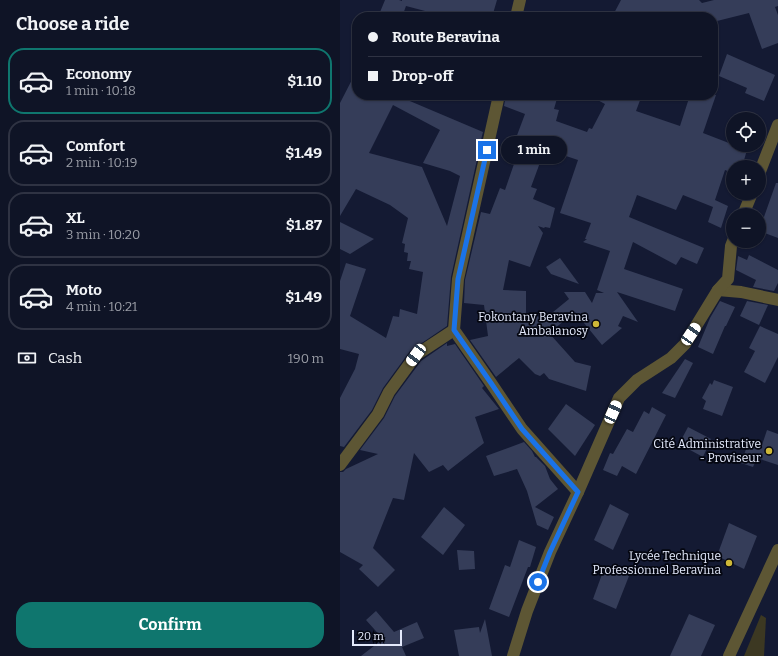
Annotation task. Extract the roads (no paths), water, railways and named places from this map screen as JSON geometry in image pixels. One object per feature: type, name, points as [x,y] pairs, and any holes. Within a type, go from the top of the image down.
[{"type":"street","points":[[517,12],[520,0]]},
{"type":"street","points":[[498,100],[458,279],[454,330],[522,429],[578,492]]},
{"type":"street","points":[[764,160],[778,125]]},
{"type":"street","points":[[513,656],[527,611],[550,552],[619,398],[637,380],[671,358],[685,344],[718,290],[728,279],[731,248]]},
{"type":"street","points":[[718,290],[741,292],[778,300]]},
{"type":"street","points":[[340,465],[378,414],[388,392],[416,355],[454,330]]},
{"type":"street","points":[[729,656],[778,550]]},
{"type":"place","name":"Fokontany Beravina Ambalanosy","points":[[596,324]]},
{"type":"place","name":"Cité Administrative - Proviseur","points":[[769,451]]},
{"type":"place","name":"Lycée Technique Professionnel Beravina","points":[[729,563]]}]
